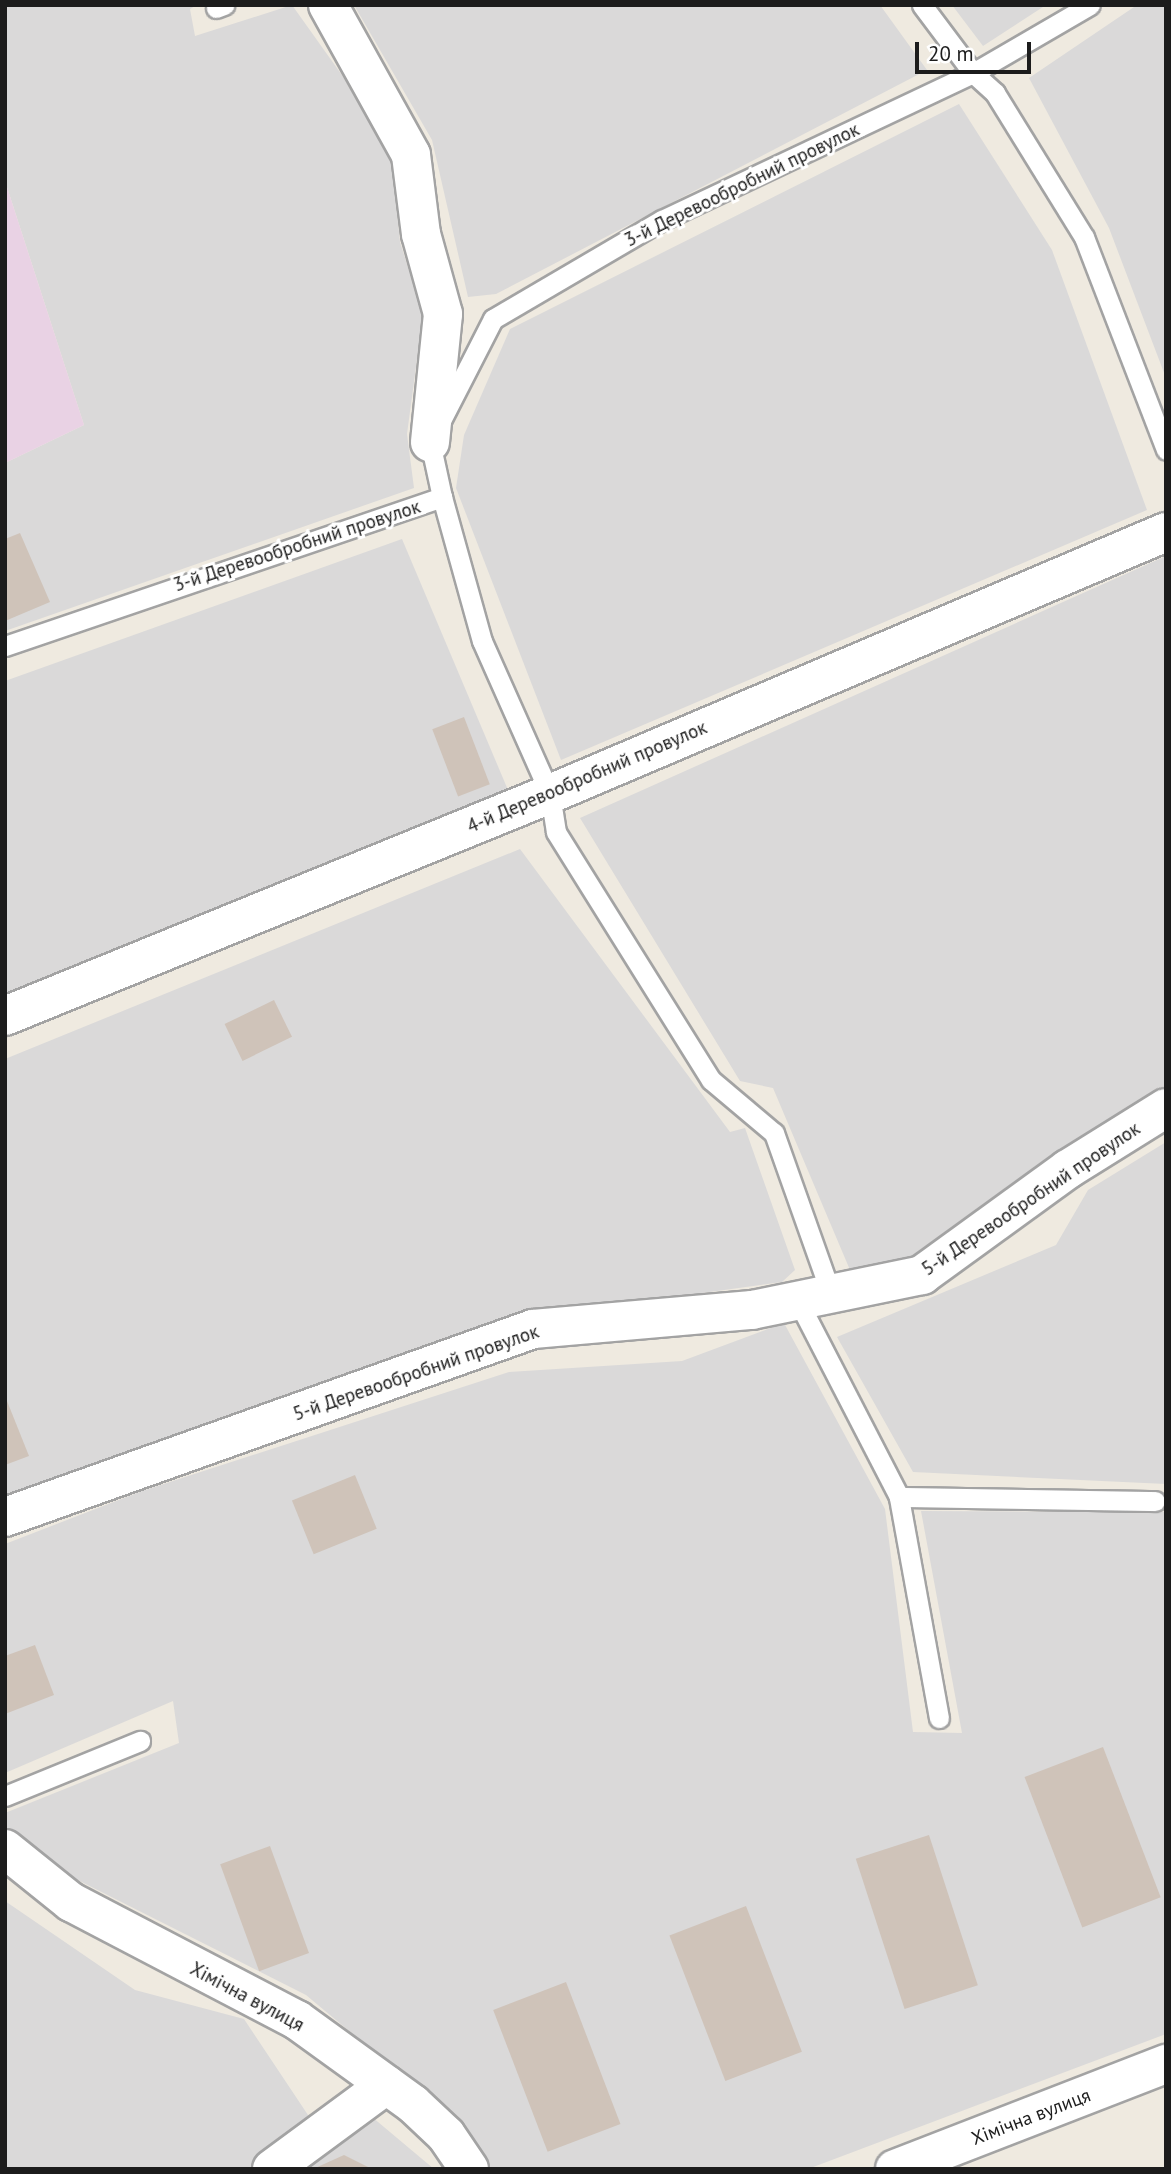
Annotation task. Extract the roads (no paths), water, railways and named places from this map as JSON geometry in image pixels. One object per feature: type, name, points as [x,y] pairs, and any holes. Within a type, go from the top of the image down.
[{"type":"street","points":[[328,5],[411,155],[421,234],[443,314],[430,442]]},
{"type":"street","name":"4-й Деревообробний провулок","points":[[5,1016],[550,794],[1166,532]]},
{"type":"street","name":"5-й Деревообробний провулок","points":[[5,1517],[533,1329],[752,1310],[922,1276],[1068,1169],[1166,1108]]},
{"type":"street","name":"Хімічна вулиця","points":[[5,1849],[71,1902],[297,2020],[386,2085],[446,2135],[469,2169]]},
{"type":"street","name":"Хімічна вулиця","points":[[895,2169],[1166,2064]]},
{"type":"street","points":[[272,2169],[386,2085]]},
{"type":"lane","points":[[922,5],[973,73],[995,93],[1084,237],[1166,450]]},
{"type":"lane","name":"3-й Деревообробний провулок","points":[[5,646],[442,497],[430,442],[493,320],[662,220],[973,73],[1090,5]]},
{"type":"lane","points":[[442,497],[482,641],[550,794],[556,832],[711,1080],[774,1133],[814,1297],[899,1497],[939,1718]]},
{"type":"lane","points":[[899,1497],[1154,1501]]},
{"type":"lane","points":[[5,1797],[139,1741]]}]
